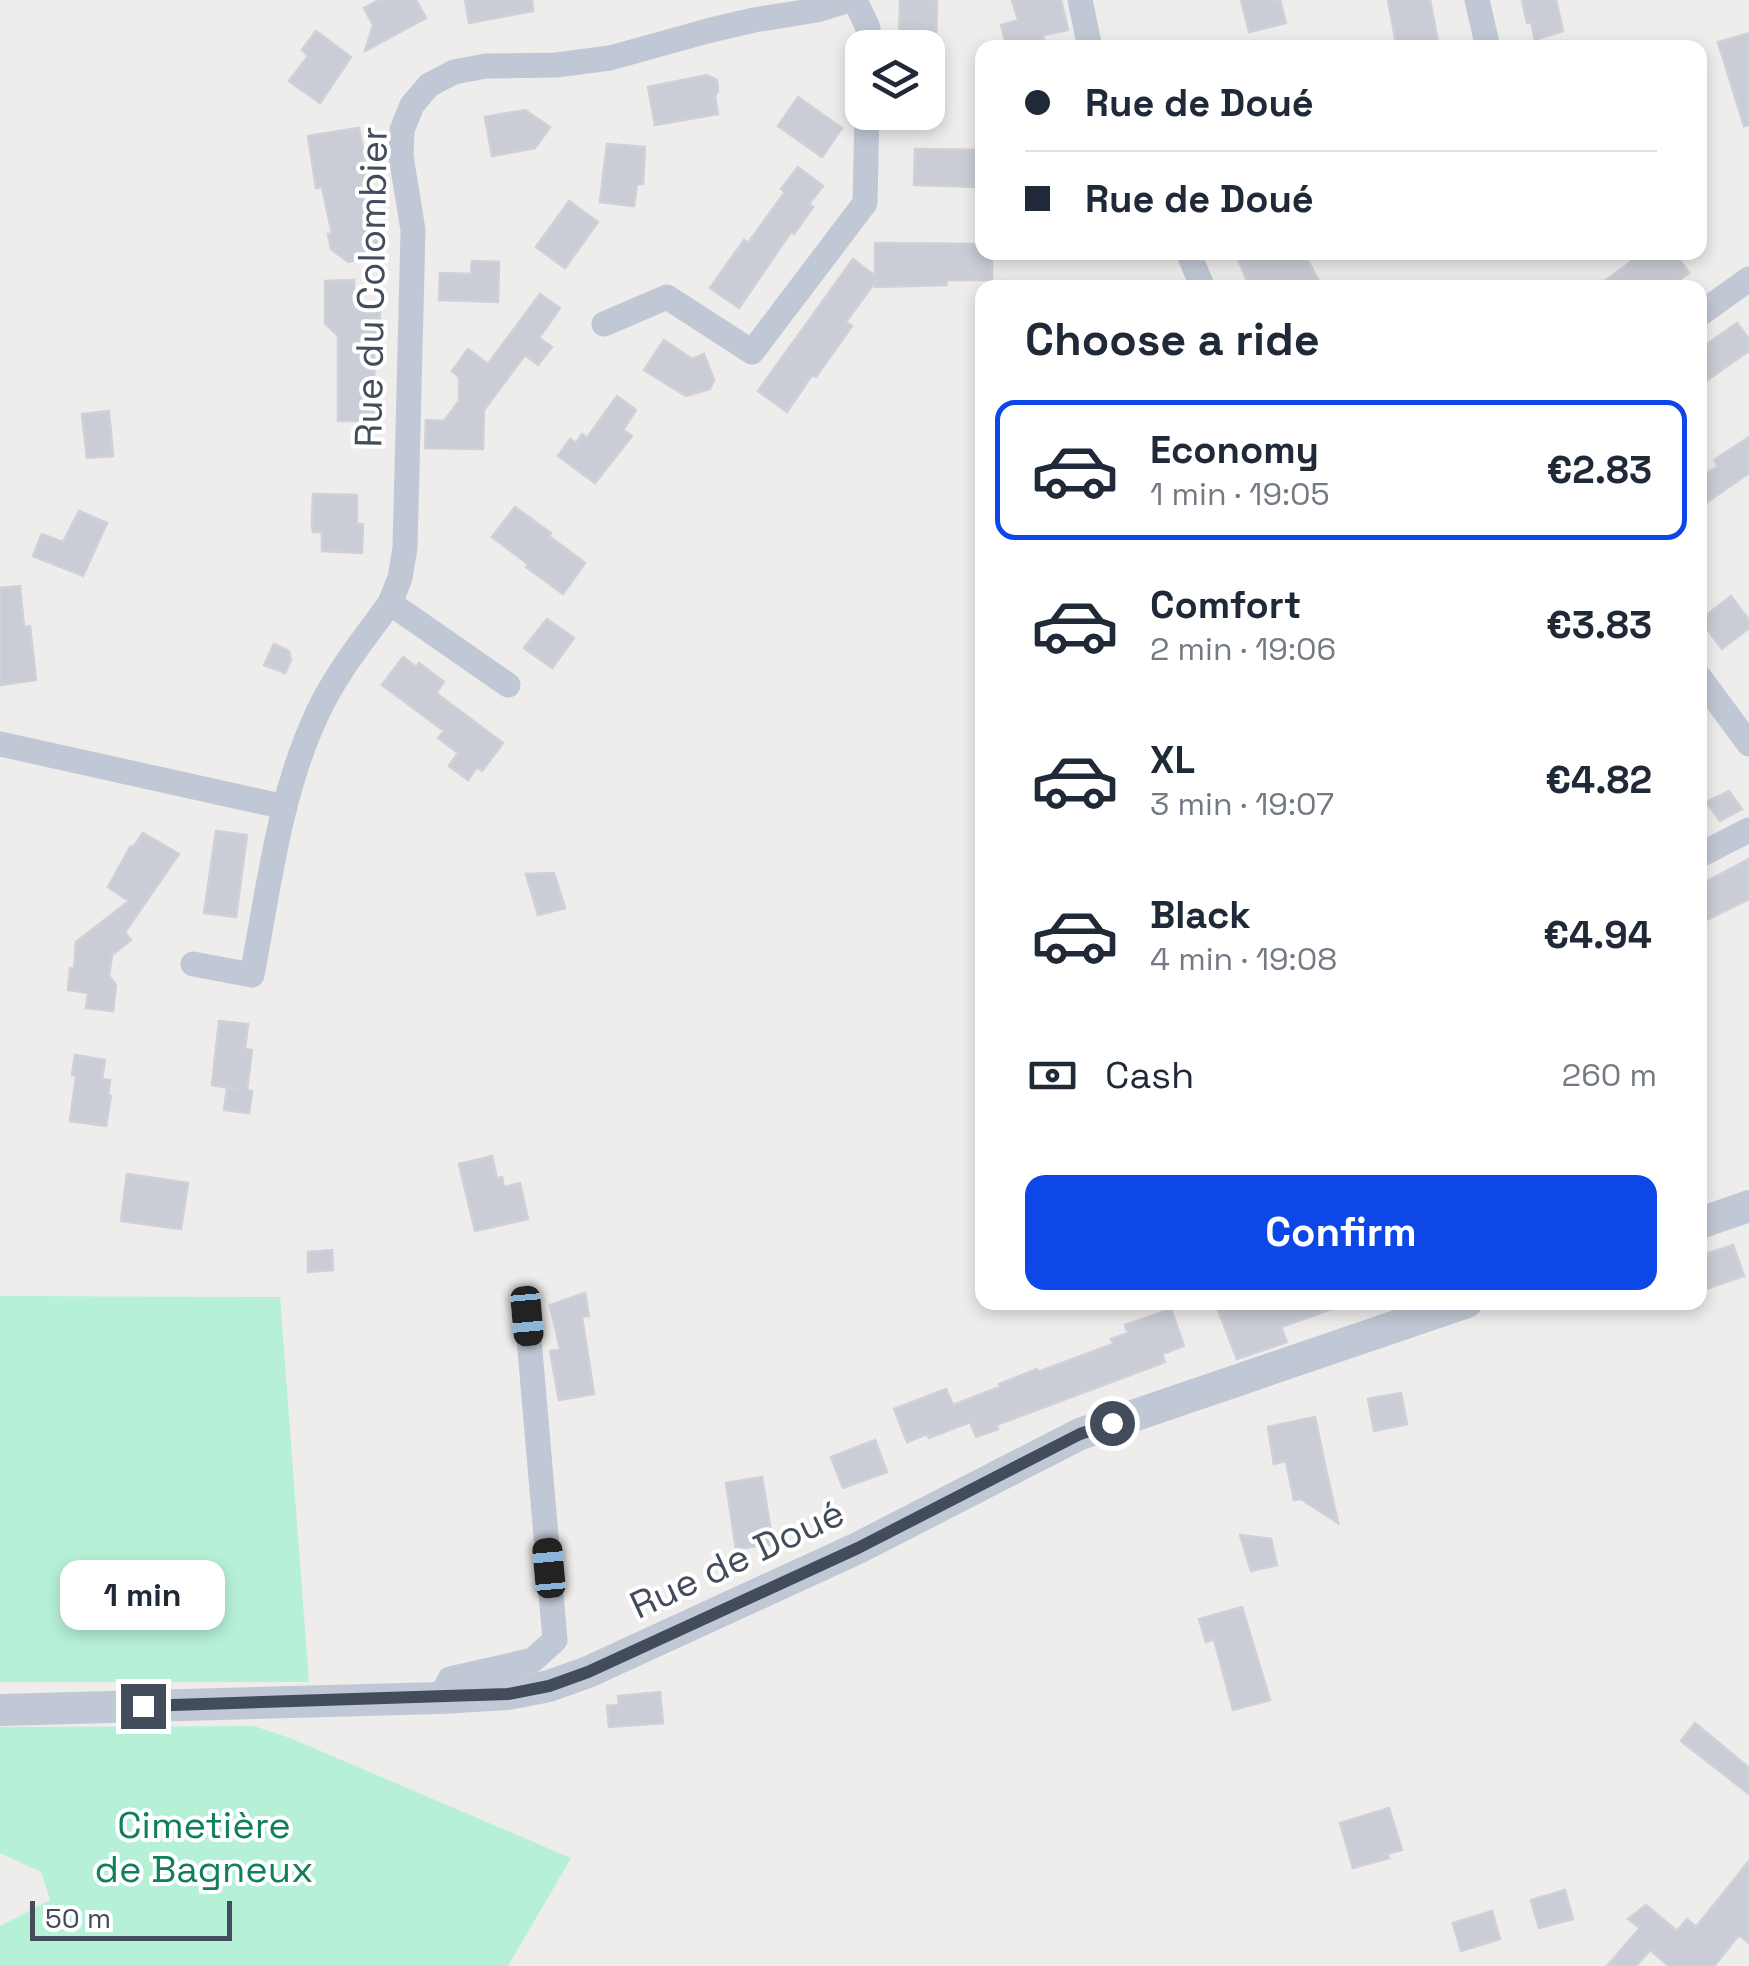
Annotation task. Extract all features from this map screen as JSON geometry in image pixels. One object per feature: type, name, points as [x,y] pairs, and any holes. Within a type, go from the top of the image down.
[{"type":"street","points":[[852,0],[868,30]]},
{"type":"street","name":"Rue du Colombier","points":[[390,603],[400,578],[405,548],[413,230],[402,130],[412,104],[429,85],[454,72],[486,66],[556,65],[610,58],[711,30],[852,0]]},
{"type":"street","points":[[1080,0],[1088,40]]},
{"type":"street","points":[[1477,0],[1486,40]]},
{"type":"street","points":[[604,324],[666,298],[752,352],[865,203],[867,130]]},
{"type":"street","points":[[1707,309],[1749,280]]},
{"type":"street","points":[[192,964],[252,975],[285,807],[301,754],[343,667],[390,603],[508,685]]},
{"type":"street","points":[[1707,687],[1749,744]]},
{"type":"street","points":[[0,744],[285,807]]},
{"type":"street","points":[[1707,851],[1749,830]]},
{"type":"street","points":[[1707,1221],[1749,1206]]},
{"type":"street","name":"Rue de Doué","points":[[0,1710],[440,1698],[508,1694],[549,1686],[588,1672],[858,1548],[1080,1434],[1444,1310]]},
{"type":"street","points":[[440,1698],[450,1679],[534,1660],[555,1640],[527,1316]]},
{"type":"green space","points":[[0,1296],[280,1297],[309,1682],[0,1682]]},
{"type":"green space","name":"Cimetière de Bagneux","points":[[254,1726],[571,1858],[508,1966],[0,1966],[0,1926],[50,1900],[41,1872],[0,1853],[0,1727]]},
{"type":"building","points":[[379,0],[416,0],[426,18],[365,51],[373,25],[364,8]]},
{"type":"building","points":[[465,0],[532,0],[533,11],[469,23]]},
{"type":"building","points":[[900,0],[937,0],[936,30],[899,30]]},
{"type":"building","points":[[1012,0],[1061,0],[1068,30],[1043,35],[1044,40],[1005,40],[1001,25],[1018,20]]},
{"type":"building","points":[[1241,0],[1280,0],[1286,23],[1249,32]]},
{"type":"building","points":[[1388,0],[1430,0],[1438,40],[1396,40]]},
{"type":"building","points":[[1522,0],[1556,0],[1563,31],[1535,40]]},
{"type":"building","points":[[316,31],[351,57],[320,103],[289,81],[308,56],[302,50]]},
{"type":"building","points":[[1749,33],[1749,125],[1744,126],[1718,42]]},
{"type":"building","points":[[707,75],[717,80],[718,114],[655,125],[648,87]]},
{"type":"building","points":[[798,97],[842,128],[822,157],[778,126]]},
{"type":"building","points":[[525,110],[550,127],[535,148],[492,156],[485,117]]},
{"type":"building","points":[[359,128],[368,224],[374,223],[380,256],[348,262],[331,249],[328,234],[332,234],[322,187],[316,188],[308,136]]},
{"type":"building","points":[[607,144],[645,147],[643,184],[637,184],[634,206],[600,202]]},
{"type":"building","points":[[915,149],[975,150],[975,187],[914,185]]},
{"type":"building","points":[[798,167],[823,186],[809,204],[813,207],[739,308],[710,288],[744,240],[748,243]]},
{"type":"building","points":[[569,201],[598,222],[565,268],[536,247]]},
{"type":"building","points":[[875,243],[975,244],[975,260],[992,260],[992,280],[875,287],[875,282],[846,322],[852,326],[787,412],[758,391],[853,259],[875,276]]},
{"type":"building","points":[[1238,260],[1307,260],[1319,280],[1247,280]]},
{"type":"building","points":[[1680,260],[1689,273],[1679,280],[1606,280],[1631,262]]},
{"type":"building","points":[[472,261],[499,262],[498,302],[439,300],[440,273],[471,274]]},
{"type":"building","points":[[354,280],[354,302],[380,303],[380,334],[374,334],[375,421],[338,421],[338,336],[325,323],[325,281]]},
{"type":"building","points":[[540,294],[560,308],[539,338],[552,347],[538,365],[525,355],[484,410],[483,449],[425,448],[426,420],[444,421],[459,401],[459,377],[452,371],[468,349],[488,364]]},
{"type":"building","points":[[1737,323],[1749,339],[1749,351],[1707,380],[1707,344]]},
{"type":"building","points":[[664,340],[692,359],[704,354],[714,380],[710,389],[686,396],[644,370]]},
{"type":"building","points":[[617,396],[636,410],[623,430],[632,436],[595,483],[558,456],[570,439],[576,443],[582,434],[587,438]]},
{"type":"building","points":[[109,411],[113,456],[87,458],[82,414]]},
{"type":"building","points":[[1749,437],[1749,473],[1707,502],[1707,473],[1718,466],[1714,460]]},
{"type":"building","points":[[313,494],[357,495],[357,524],[363,524],[362,553],[322,551],[322,532],[313,532]]},
{"type":"building","points":[[515,507],[585,563],[563,594],[492,537]]},
{"type":"building","points":[[79,511],[107,523],[83,576],[33,556],[42,534],[63,542]]},
{"type":"building","points":[[20,586],[24,627],[30,626],[36,680],[0,685],[0,588]]},
{"type":"building","points":[[1731,596],[1749,620],[1749,628],[1722,649],[1707,629],[1707,615]]},
{"type":"building","points":[[547,619],[574,638],[552,668],[524,648]]},
{"type":"building","points":[[274,644],[289,651],[291,660],[285,673],[264,665]]},
{"type":"building","points":[[403,657],[416,667],[419,663],[444,682],[436,693],[503,743],[482,771],[477,767],[468,780],[449,766],[458,753],[438,738],[444,731],[382,685]]},
{"type":"building","points":[[1729,791],[1742,809],[1720,821],[1707,802]]},
{"type":"building","points":[[216,831],[247,835],[236,917],[204,913]]},
{"type":"building","points":[[143,833],[179,854],[125,932],[131,940],[112,955],[109,976],[116,985],[113,1011],[86,1008],[88,993],[68,990],[76,942],[129,901],[108,887],[130,847]]},
{"type":"building","points":[[1749,859],[1749,899],[1707,920],[1707,881]]},
{"type":"building","points":[[554,873],[565,908],[538,915],[526,874]]},
{"type":"building","points":[[219,1021],[248,1024],[245,1049],[252,1050],[247,1090],[252,1091],[249,1113],[224,1110],[227,1088],[240,1090],[212,1085]]},
{"type":"building","points":[[75,1055],[105,1060],[102,1079],[110,1080],[111,1096],[106,1126],[70,1121]]},
{"type":"building","points":[[492,1156],[497,1178],[502,1177],[504,1187],[520,1183],[528,1219],[475,1231],[459,1164]]},
{"type":"building","points":[[127,1174],[188,1183],[181,1229],[121,1221]]},
{"type":"building","points":[[1733,1245],[1744,1276],[1707,1289],[1707,1254]]},
{"type":"building","points":[[332,1250],[333,1270],[308,1272],[308,1252]]},
{"type":"building","points":[[585,1293],[589,1316],[582,1317],[594,1394],[559,1400],[550,1351],[560,1349],[550,1305]]},
{"type":"building","points":[[1171,1310],[1184,1346],[1162,1354],[1165,1362],[996,1425],[998,1429],[976,1437],[970,1422],[907,1442],[894,1409],[946,1389],[953,1405],[1037,1369],[1038,1372],[1113,1344],[1111,1339],[1128,1333],[1125,1325]]},
{"type":"building","points":[[1218,1310],[1328,1310],[1281,1327],[1287,1342],[1237,1359]]},
{"type":"building","points":[[1401,1393],[1407,1424],[1374,1431],[1368,1399]]},
{"type":"building","points":[[1315,1417],[1338,1523],[1301,1499],[1294,1500],[1286,1461],[1274,1464],[1268,1427]]},
{"type":"building","points":[[875,1440],[887,1472],[843,1488],[831,1457]]},
{"type":"building","points":[[762,1477],[773,1544],[736,1549],[726,1483]]},
{"type":"building","points":[[1240,1535],[1271,1539],[1277,1565],[1251,1571]]},
{"type":"building","points":[[1242,1607],[1270,1700],[1233,1710],[1214,1639],[1206,1642],[1199,1619]]},
{"type":"building","points":[[660,1692],[663,1723],[609,1727],[607,1706],[619,1705],[618,1696]]},
{"type":"building","points":[[1695,1723],[1749,1768],[1749,1794],[1681,1741]]},
{"type":"building","points":[[1389,1808],[1402,1850],[1387,1854],[1389,1858],[1353,1868],[1340,1823]]},
{"type":"building","points":[[1749,1861],[1749,1943],[1739,1935],[1714,1966],[1669,1966],[1650,1950],[1636,1966],[1607,1966],[1640,1928],[1628,1919],[1646,1905],[1677,1931],[1687,1919],[1696,1927]]},
{"type":"building","points":[[1565,1890],[1573,1919],[1539,1928],[1531,1900]]},
{"type":"building","points":[[1492,1911],[1500,1939],[1461,1951],[1453,1923]]},
{"type":"route","points":[[143,1706],[440,1698],[508,1694],[549,1686],[588,1672],[858,1548],[1080,1434],[1112,1423]]}]
